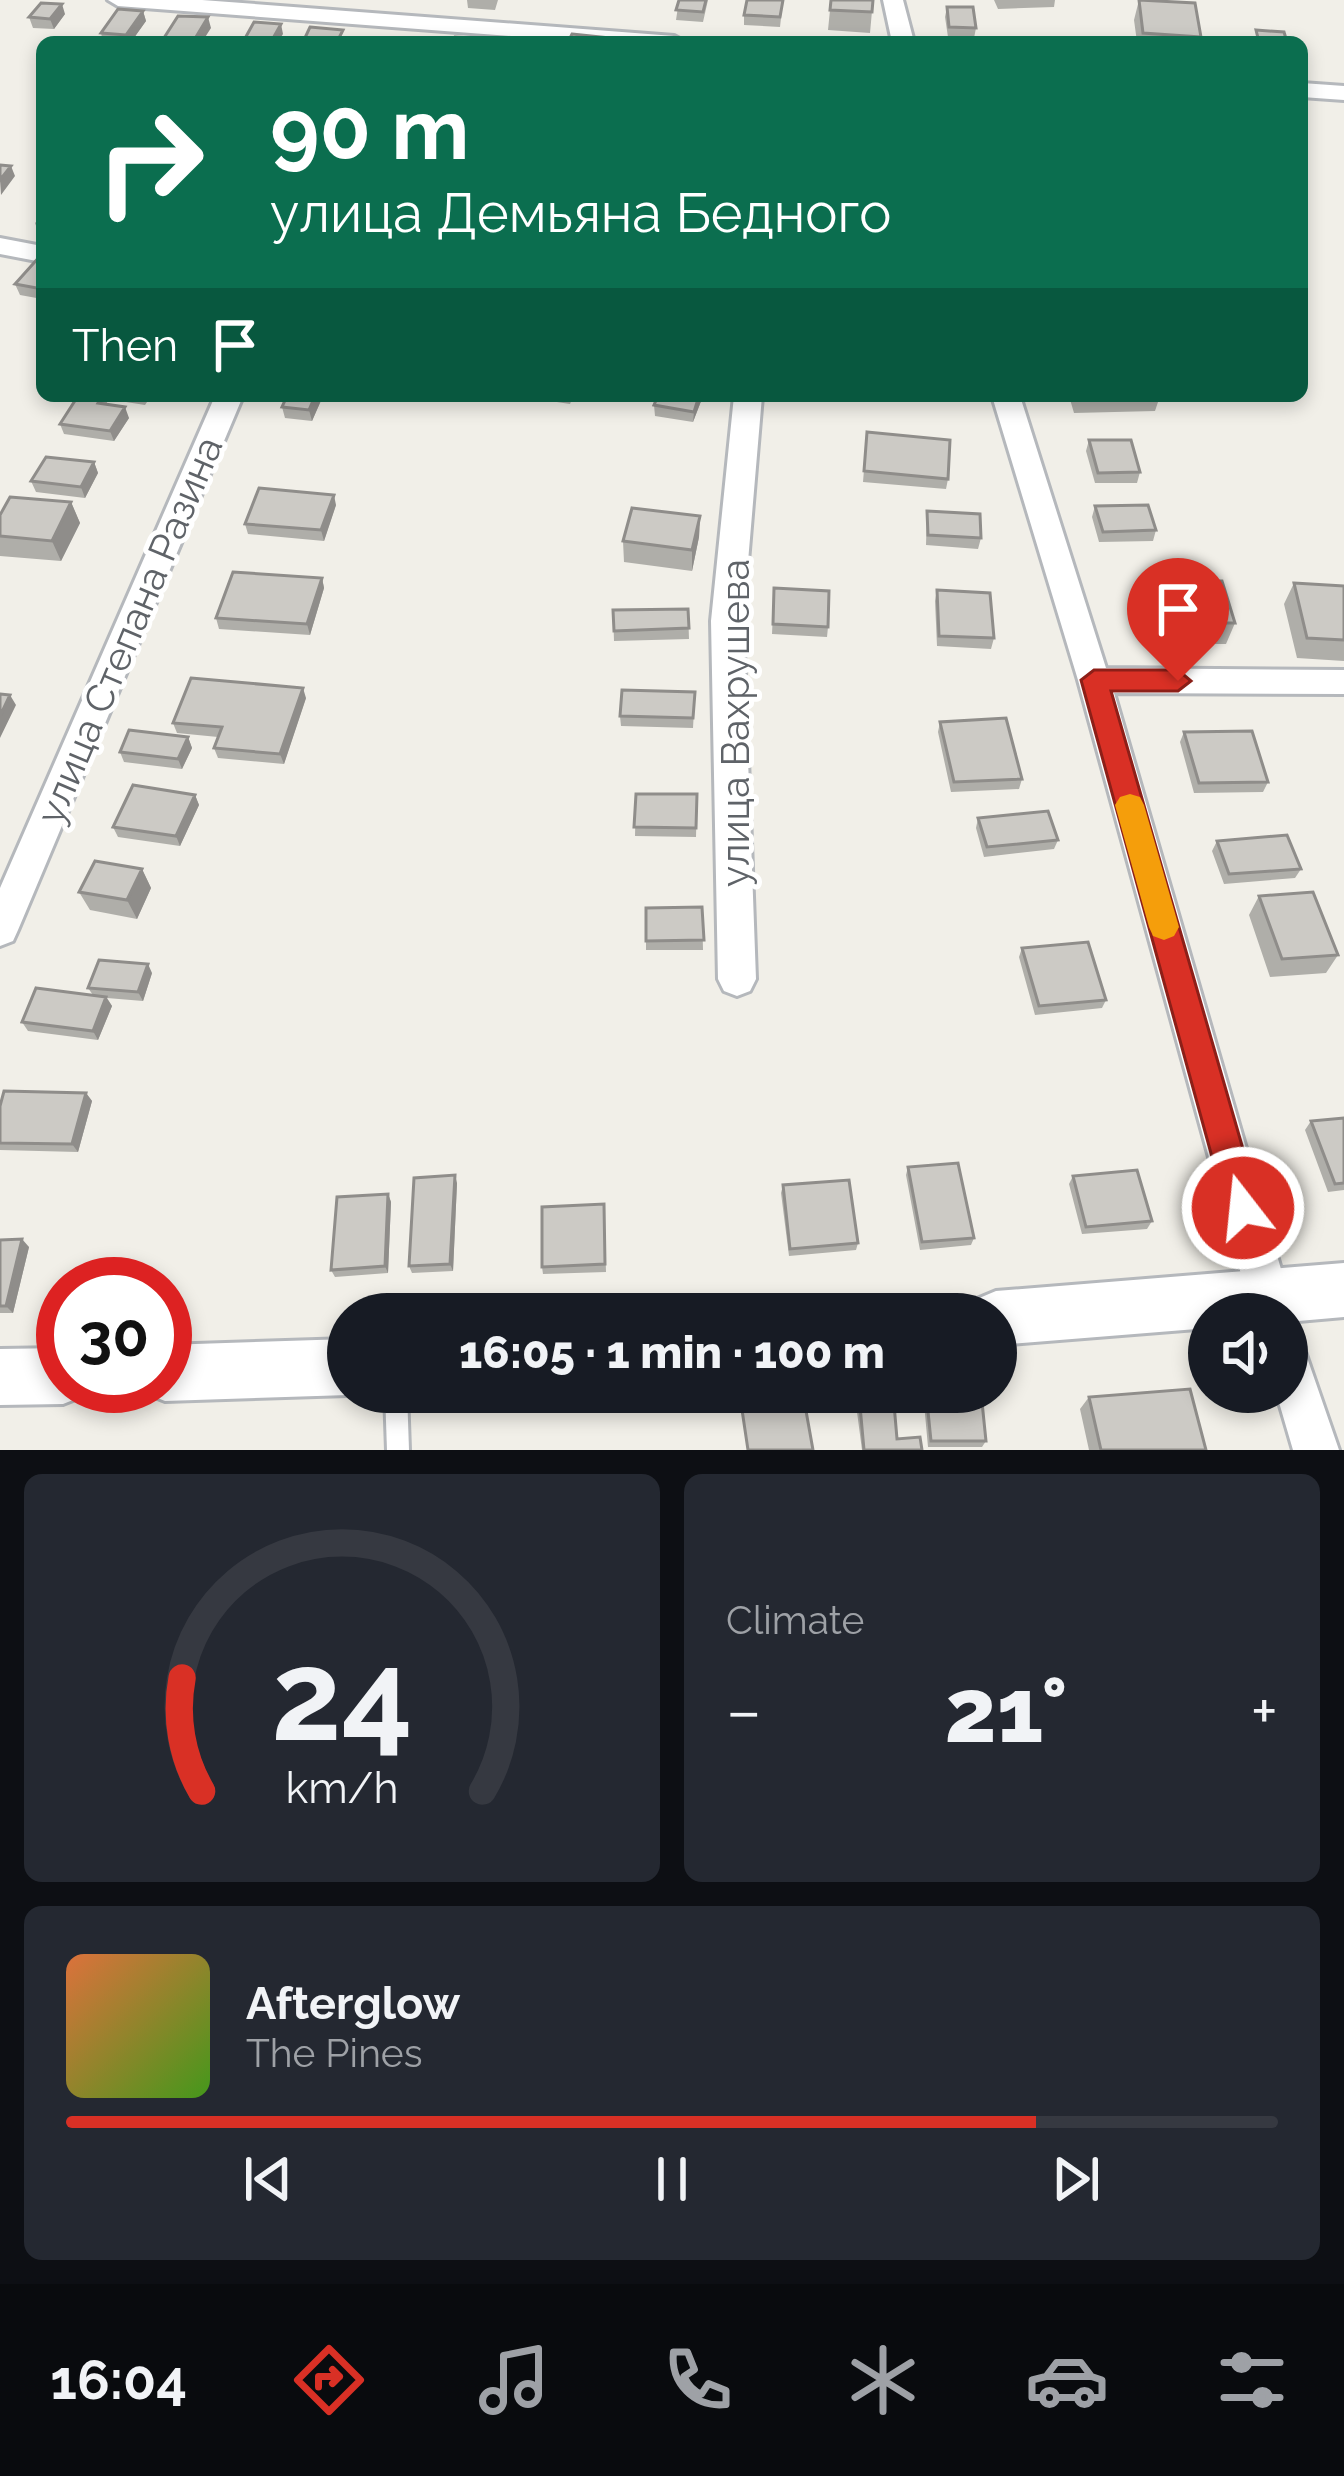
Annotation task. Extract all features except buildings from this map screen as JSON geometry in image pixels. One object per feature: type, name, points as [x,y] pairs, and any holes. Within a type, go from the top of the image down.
[{"type":"street","points":[[118,0],[600,36]]},
{"type":"street","points":[[893,0],[902,36]]},
{"type":"street","points":[[1308,90],[1344,93]]},
{"type":"street","points":[[0,246],[36,253]]},
{"type":"street","name":"улица Степана Разина","points":[[0,930],[226,402]]},
{"type":"street","name":"улица Вахрушева","points":[[737,979],[727,621],[747,402]]},
{"type":"street","points":[[996,402],[1094,680],[1267,1293]]},
{"type":"street","points":[[1094,680],[1344,682]]},
{"type":"street","points":[[1308,1297],[1344,1290]]},
{"type":"street","points":[[1017,1317],[1188,1309]]},
{"type":"street","points":[[192,1371],[327,1368]]},
{"type":"street","points":[[0,1377],[36,1376]]},
{"type":"street","points":[[1304,1413],[1316,1450]]},
{"type":"lane","points":[[397,1413],[398,1450]]},
{"type":"slow traffic","points":[[1130,805],[1164,927]]},
{"type":"route","points":[[1178,681],[1094,680],[1243,1208]]}]
